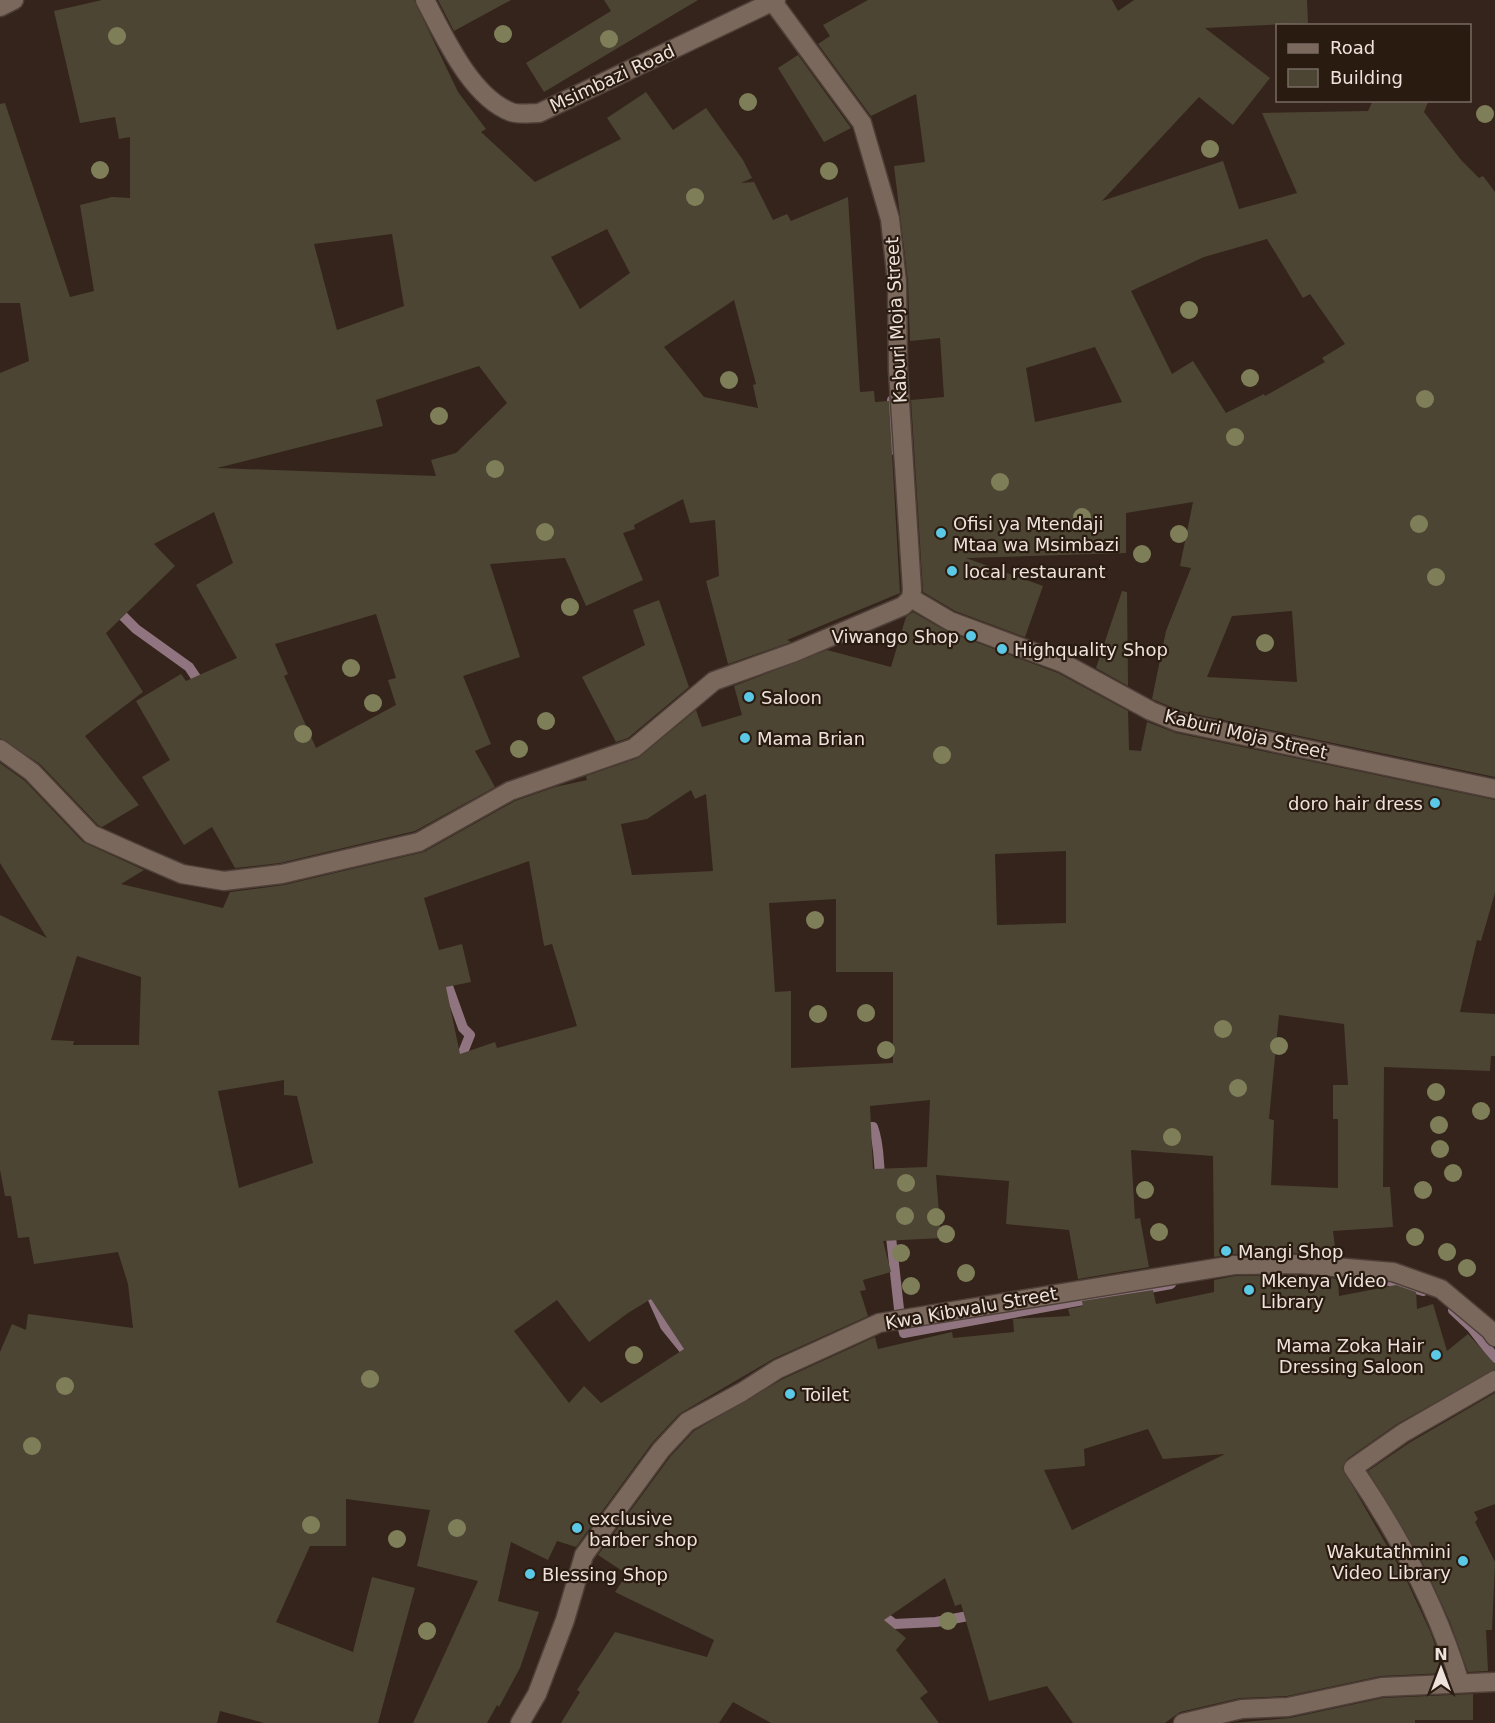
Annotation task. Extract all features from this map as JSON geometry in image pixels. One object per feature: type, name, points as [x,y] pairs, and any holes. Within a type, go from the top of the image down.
[{"type":"street","points":[[0,7],[14,0]]},
{"type":"street","name":"Msimbazi Road","points":[[425,0],[470,79],[490,101],[513,113],[538,113],[775,1]]},
{"type":"street","name":"Kaburi Moja Street","points":[[775,1],[862,123],[890,219],[897,282],[898,371],[911,598],[950,621],[1064,663],[1151,711],[1178,722],[1495,789]]},
{"type":"street","points":[[0,749],[32,772],[91,834],[173,870],[224,881],[301,871],[419,843],[510,791],[634,748],[714,681],[795,652],[903,606],[911,598]]},
{"type":"street","name":"Kwa Kibwalu Street","points":[[520,1723],[537,1695],[565,1620],[584,1555],[661,1450],[687,1422],[778,1369],[879,1323],[1234,1265],[1299,1263],[1393,1272],[1441,1289],[1495,1337]]},
{"type":"street","points":[[1460,1683],[1441,1624],[1400,1542],[1353,1468],[1403,1433],[1495,1380]]},
{"type":"street","points":[[1183,1723],[1242,1708],[1288,1707],[1382,1687],[1495,1682]]},
{"type":"building","points":[[102,0],[414,0],[458,92],[486,129],[481,132],[535,182],[621,139],[607,118],[646,92],[673,130],[706,108],[743,160],[752,178],[741,183],[754,182],[773,220],[787,214],[791,221],[848,197],[860,392],[874,391],[875,402],[889,401],[900,593],[787,640],[791,642],[728,664],[706,581],[719,576],[715,520],[690,523],[683,499],[634,525],[635,529],[623,533],[643,580],[586,606],[565,558],[490,564],[520,657],[463,676],[491,744],[475,751],[495,787],[415,831],[280,863],[235,868],[212,827],[184,845],[142,777],[170,760],[136,701],[181,674],[186,681],[237,658],[196,585],[233,563],[214,512],[154,544],[175,566],[106,633],[143,692],[85,736],[139,805],[102,827],[98,825],[40,764],[0,738],[0,373],[29,361],[20,303],[0,303],[0,104],[5,103],[70,297],[94,291],[80,205],[112,197],[130,198],[130,137],[119,139],[115,117],[80,123],[54,11]],"holes":[[[607,229],[630,273],[580,309],[551,257]],[[392,234],[404,306],[337,330],[314,244]],[[734,300],[756,384],[753,385],[758,408],[704,397],[664,347]],[[479,366],[507,403],[456,453],[431,460],[436,476],[217,468],[383,426],[376,400]],[[376,614],[396,678],[388,680],[396,705],[316,748],[284,676],[288,674],[275,644]]]},
{"type":"building","points":[[438,0],[511,0],[454,31]]},
{"type":"building","points":[[604,0],[698,0],[544,92],[526,63],[611,11]]},
{"type":"building","points":[[868,0],[1112,0],[1118,11],[1134,0],[1307,0],[1308,23],[1205,28],[1270,78],[1233,125],[1199,97],[1102,201],[1223,161],[1239,209],[1297,193],[1262,113],[1368,111],[1372,102],[1428,102],[1424,112],[1461,160],[1479,178],[1483,176],[1495,192],[1495,777],[1181,711],[1152,699],[1166,631],[1191,568],[1180,566],[1193,502],[1126,513],[1126,553],[966,558],[1043,586],[1025,637],[955,611],[923,592],[911,400],[944,397],[940,338],[910,341],[908,281],[894,166],[925,162],[916,94],[871,116],[818,44],[830,36],[823,25]],"holes":[[[1267,239],[1303,298],[1310,294],[1345,344],[1322,358],[1325,362],[1265,396],[1264,394],[1226,413],[1193,361],[1172,374],[1131,291],[1204,257]],[[1095,347],[1122,402],[1035,422],[1026,368]],[[1292,611],[1297,682],[1207,677],[1232,616]]]},
{"type":"building","points":[[798,55],[851,128],[824,142],[778,68]]},
{"type":"building","points":[[1122,591],[1127,592],[1128,686],[1096,668]]},
{"type":"building","points":[[659,600],[689,687],[628,738],[616,742],[582,677],[645,645],[633,610]]},
{"type":"building","points":[[913,612],[946,631],[1058,673],[1128,711],[1129,750],[1141,751],[1147,722],[1176,733],[1495,800],[1495,893],[1481,941],[1477,940],[1460,1012],[1495,1014],[1495,1056],[1491,1056],[1490,1071],[1384,1067],[1383,1187],[1390,1187],[1393,1227],[1333,1231],[1336,1256],[1299,1253],[1234,1254],[1214,1257],[1213,1156],[1131,1150],[1135,1219],[1140,1218],[1149,1267],[1078,1279],[1069,1230],[1006,1224],[1009,1181],[936,1175],[941,1238],[883,1241],[891,1272],[863,1280],[866,1290],[860,1291],[868,1316],[773,1359],[679,1414],[652,1443],[576,1547],[557,1541],[548,1560],[511,1542],[498,1601],[539,1612],[520,1668],[499,1707],[497,1705],[487,1723],[413,1723],[478,1581],[417,1566],[430,1510],[346,1499],[346,1546],[310,1546],[276,1622],[353,1652],[372,1577],[415,1588],[378,1723],[264,1723],[220,1711],[217,1723],[0,1723],[0,1352],[12,1324],[26,1330],[28,1314],[133,1328],[128,1284],[118,1252],[34,1264],[29,1237],[18,1238],[11,1196],[5,1196],[0,1170],[0,915],[47,938],[0,863],[0,763],[25,781],[83,842],[144,870],[121,884],[223,908],[230,892],[284,885],[424,852],[515,801],[555,787],[587,780],[586,776],[638,758],[696,710],[702,727],[742,715],[734,686],[827,650],[891,667],[906,617]],"holes":[[[691,790],[695,799],[706,794],[713,871],[632,875],[621,824],[647,819]],[[1066,851],[1066,923],[997,925],[995,854]],[[529,861],[544,946],[552,944],[577,1026],[497,1048],[495,1042],[460,1054],[446,987],[471,982],[462,944],[439,950],[424,898]],[[836,899],[836,972],[893,972],[893,1063],[791,1068],[791,991],[775,992],[769,903]],[[77,956],[141,977],[139,1045],[73,1045],[74,1041],[51,1040]],[[1279,1015],[1344,1024],[1348,1085],[1333,1085],[1333,1119],[1338,1119],[1338,1188],[1271,1185],[1274,1120],[1269,1119]],[[284,1080],[284,1095],[297,1096],[313,1163],[239,1188],[218,1091]],[[930,1100],[927,1167],[873,1169],[870,1106]],[[651,1299],[684,1349],[601,1403],[584,1386],[569,1403],[514,1331],[557,1300],[589,1342]]]},
{"type":"building","points":[[1299,1275],[1338,1279],[1339,1296],[1396,1285],[1416,1292],[1417,1309],[1433,1304],[1447,1351],[1468,1334],[1495,1364],[1495,1369],[1397,1424],[1347,1459],[1342,1468],[1405,1577],[1430,1631],[1445,1673],[1381,1676],[1287,1696],[1240,1698],[1180,1712],[1165,1723],[1073,1723],[1047,1686],[989,1701],[961,1604],[955,1606],[945,1578],[884,1620],[906,1638],[896,1650],[928,1692],[920,1698],[939,1723],[771,1723],[733,1702],[719,1723],[561,1723],[580,1692],[577,1690],[615,1632],[707,1657],[714,1640],[615,1592],[627,1574],[598,1555],[670,1457],[694,1431],[783,1379],[875,1337],[878,1349],[952,1332],[953,1338],[1014,1332],[1013,1319],[1070,1316],[1068,1309],[1083,1306],[1082,1301],[1153,1290],[1156,1304],[1214,1292],[1214,1280],[1235,1276]],"holes":[[[1148,1429],[1163,1459],[1225,1454],[1072,1530],[1044,1470],[1085,1466],[1084,1449]]]},
{"type":"building","points":[[1495,1393],[1495,1504],[1474,1512],[1478,1519],[1475,1522],[1495,1562],[1492,1630],[1486,1630],[1488,1671],[1468,1672],[1450,1622],[1425,1567],[1368,1471],[1409,1443]]},
{"type":"building","points":[[1473,1694],[1473,1720],[1415,1720],[1415,1723],[1232,1723],[1290,1718],[1383,1698]]},
{"type":"waterway","points":[[891,450],[892,400]]},
{"type":"waterway","points":[[114,607],[136,629],[189,667],[203,688]]},
{"type":"waterway","points":[[444,975],[463,1028],[470,1035],[458,1065]]},
{"type":"waterway","points":[[859,1127],[873,1127],[878,1148],[881,1183]]},
{"type":"waterway","points":[[890,1228],[900,1318],[904,1333],[1171,1284]]},
{"type":"waterway","points":[[1375,1277],[1423,1291]]},
{"type":"waterway","points":[[651,1295],[665,1326],[691,1358]]},
{"type":"waterway","points":[[1453,1310],[1471,1327],[1495,1358]]},
{"type":"waterway","points":[[877,1611],[894,1624],[936,1622],[979,1614]]},
{"type":"place","name":"Ofisi ya Mtendaji Mtaa wa Msimbazi","points":[[941,533]]},
{"type":"place","name":"local restaurant","points":[[952,571]]},
{"type":"place","name":"Viwango Shop","points":[[971,636]]},
{"type":"place","name":"Highquality Shop","points":[[1002,649]]},
{"type":"place","name":"Saloon","points":[[749,697]]},
{"type":"place","name":"Mama Brian","points":[[745,738]]},
{"type":"place","name":"doro hair dress","points":[[1435,803]]},
{"type":"place","name":"Mangi Shop","points":[[1226,1251]]},
{"type":"place","name":"Mkenya Video Library","points":[[1249,1290]]},
{"type":"place","name":"Mama Zoka Hair Dressing Saloon","points":[[1436,1355]]},
{"type":"place","name":"Toilet","points":[[790,1394]]},
{"type":"place","name":"exclusive barber shop","points":[[577,1528]]},
{"type":"place","name":"Wakutathmini Video Library","points":[[1463,1561]]},
{"type":"place","name":"Blessing Shop","points":[[530,1574]]}]
